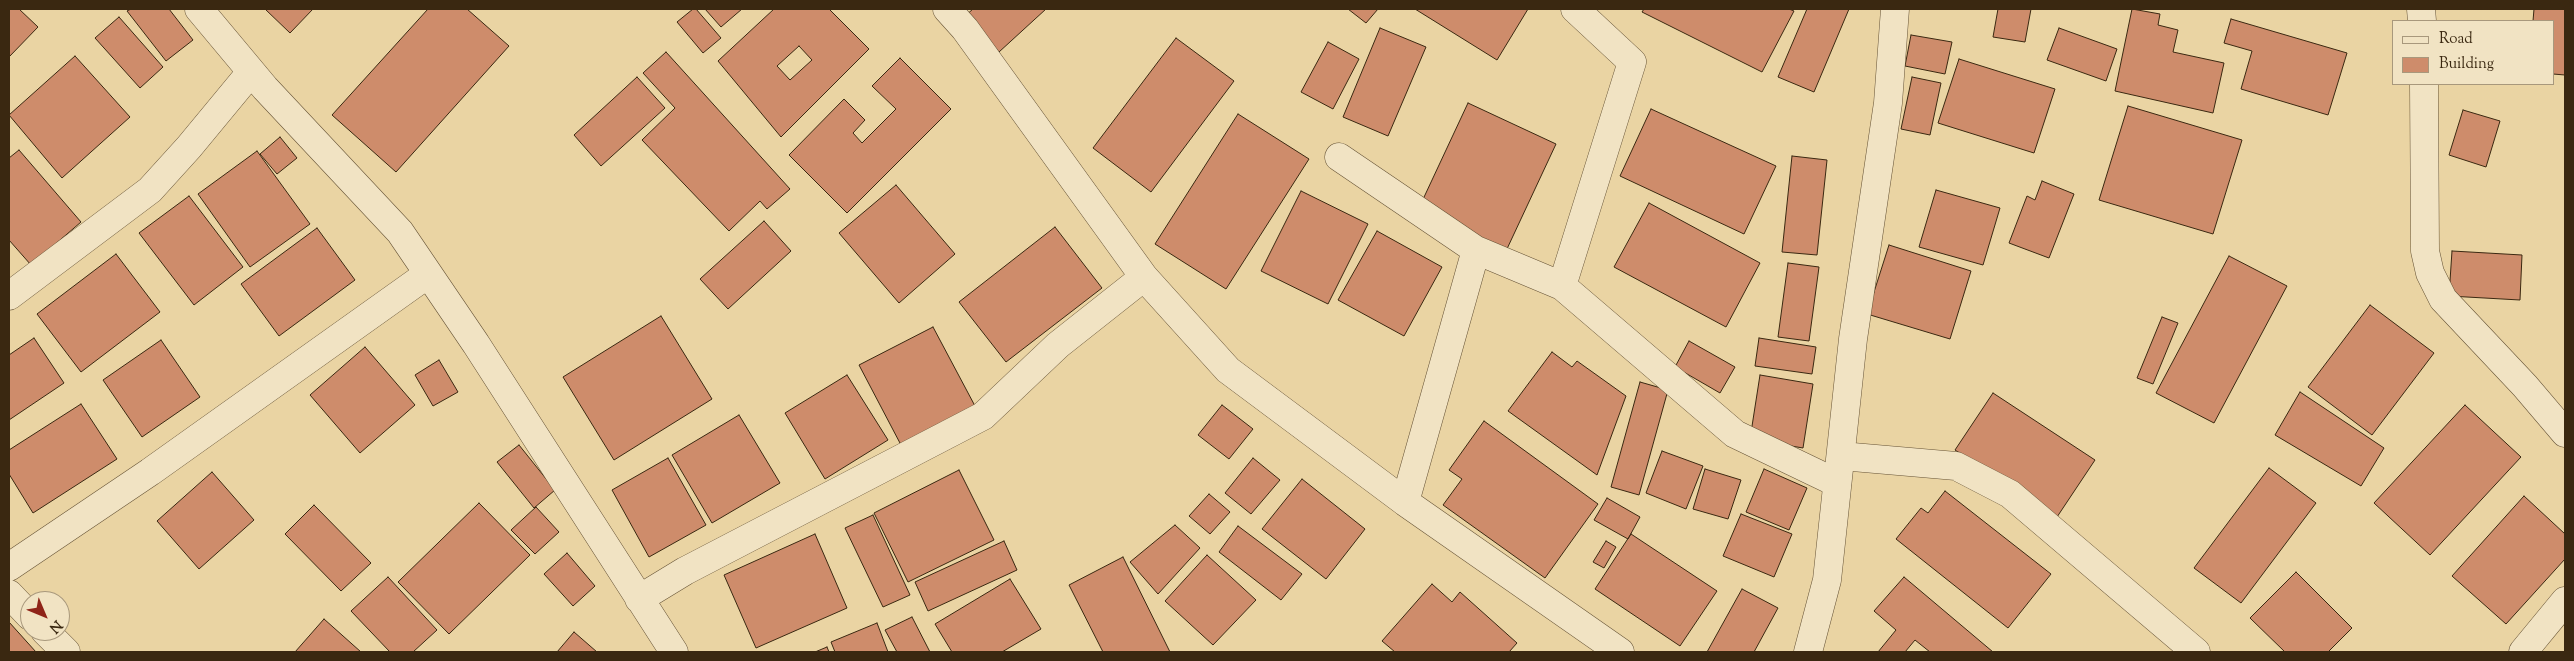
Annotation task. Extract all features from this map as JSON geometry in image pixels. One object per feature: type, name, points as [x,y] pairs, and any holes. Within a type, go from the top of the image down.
[{"type":"street","points":[[199,9],[251,72],[400,232],[476,344],[674,652]]},
{"type":"street","points":[[947,9],[965,29],[1144,277],[1228,370],[1405,502],[1620,652]]},
{"type":"street","points":[[1562,286],[1632,62],[1575,9]]},
{"type":"street","points":[[1808,652],[1827,580],[1854,339],[1888,104],[1895,9]]},
{"type":"street","points":[[9,296],[150,190],[189,147],[251,72]]},
{"type":"street","points":[[2424,85],[2425,251],[2430,273],[2443,299],[2525,386],[2565,433]]},
{"type":"street","points":[[1340,157],[1476,250],[1562,286],[1735,434],[1837,483]]},
{"type":"street","points":[[1405,502],[1476,250]]},
{"type":"street","points":[[9,567],[150,472],[428,274]]},
{"type":"street","points":[[639,599],[685,571],[983,416],[1058,345],[1144,277]]},
{"type":"street","points":[[1841,456],[1956,466],[2010,494],[2196,652]]},
{"type":"street","points":[[9,594],[20,606]]},
{"type":"street","points":[[2523,652],[2565,601]]},
{"type":"street","points":[[55,641],[66,652]]},
{"type":"building","points":[[9,9],[19,9],[38,27],[9,57]]},
{"type":"building","points":[[131,9],[169,9],[193,40],[166,61],[127,11]]},
{"type":"building","points":[[265,9],[313,9],[290,33]]},
{"type":"building","points":[[428,9],[467,9],[509,46],[396,172],[332,115]]},
{"type":"building","points":[[693,9],[696,9],[721,38],[703,53],[677,22]]},
{"type":"building","points":[[705,9],[742,9],[721,27]]},
{"type":"building","points":[[774,9],[829,9],[869,49],[781,137],[718,61]],"holes":[[[799,46],[812,60],[790,80],[777,66]]]},
{"type":"building","points":[[973,9],[1046,9],[999,52],[965,16]]},
{"type":"building","points":[[1348,9],[1378,9],[1366,23]]},
{"type":"building","points":[[1415,9],[1528,9],[1497,60]]},
{"type":"building","points":[[1644,9],[1789,9],[1794,11],[1762,72],[1642,12]]},
{"type":"building","points":[[1807,9],[1849,9],[1814,92],[1778,77]]},
{"type":"building","points":[[1998,9],[2031,9],[2025,42],[1993,37]]},
{"type":"building","points":[[2132,9],[2160,14],[2158,25],[2178,30],[2173,52],[2224,63],[2213,113],[2115,91]]},
{"type":"building","points":[[2534,9],[2565,9],[2565,75],[2554,74],[2554,20],[2533,20]]},
{"type":"building","points":[[119,17],[163,67],[140,88],[95,38]]},
{"type":"building","points":[[2231,19],[2347,53],[2328,115],[2241,89],[2252,51],[2224,43]]},
{"type":"building","points":[[1380,28],[1426,47],[1388,136],[1343,117]]},
{"type":"building","points":[[2059,28],[2117,49],[2106,81],[2047,60]]},
{"type":"building","points":[[1911,35],[1952,42],[1945,74],[1905,66]]},
{"type":"building","points":[[1176,38],[1234,81],[1151,192],[1093,148]]},
{"type":"building","points":[[1328,42],[1359,59],[1333,109],[1301,92]]},
{"type":"building","points":[[666,52],[790,189],[767,209],[760,201],[729,231],[642,140],[675,108],[643,73]]},
{"type":"building","points":[[75,56],[130,117],[62,178],[9,115]]},
{"type":"building","points":[[900,58],[951,109],[847,213],[789,155],[844,99],[865,120],[853,133],[862,143],[896,109],[872,86]]},
{"type":"building","points":[[1959,59],[2055,89],[2034,153],[1938,123]]},
{"type":"building","points":[[637,77],[665,108],[601,166],[574,135]]},
{"type":"building","points":[[1912,77],[1941,83],[1930,135],[1901,129]]},
{"type":"building","points":[[1468,103],[1556,144],[1506,251],[1418,210]]},
{"type":"building","points":[[2128,106],[2242,140],[2213,234],[2099,200]]},
{"type":"building","points":[[1651,109],[1776,166],[1744,234],[1620,176]]},
{"type":"building","points":[[2463,110],[2500,121],[2486,167],[2449,155]]},
{"type":"building","points":[[1238,114],[1309,159],[1226,289],[1155,244]]},
{"type":"building","points":[[280,137],[297,158],[277,174],[260,154]]},
{"type":"building","points":[[19,150],[81,222],[31,265],[9,240],[9,158]]},
{"type":"building","points":[[257,151],[310,224],[250,267],[198,194]]},
{"type":"building","points":[[1792,156],[1827,160],[1817,255],[1782,252]]},
{"type":"building","points":[[2042,181],[2074,194],[2049,258],[2009,243],[2027,196],[2035,200]]},
{"type":"building","points":[[896,185],[955,254],[899,303],[839,233]]},
{"type":"building","points":[[1936,190],[2000,208],[1983,265],[1919,247]]},
{"type":"building","points":[[1301,191],[1368,224],[1328,304],[1261,271]]},
{"type":"building","points":[[189,196],[243,267],[194,305],[139,233]]},
{"type":"building","points":[[1649,203],[1760,263],[1726,327],[1614,267]]},
{"type":"building","points":[[764,221],[791,251],[728,309],[700,279]]},
{"type":"building","points":[[1055,227],[1102,288],[1006,362],[959,302]]},
{"type":"building","points":[[317,228],[355,280],[279,336],[241,284]]},
{"type":"building","points":[[1377,231],[1442,267],[1404,336],[1338,300]]},
{"type":"building","points":[[1889,245],[1971,271],[1950,339],[1867,314]]},
{"type":"building","points":[[2452,251],[2522,255],[2520,300],[2449,296]]},
{"type":"building","points":[[116,254],[160,312],[81,372],[37,314]]},
{"type":"building","points":[[2229,256],[2287,286],[2214,423],[2156,393]]},
{"type":"building","points":[[1788,263],[1819,267],[1809,341],[1778,337]]},
{"type":"building","points":[[2370,305],[2434,353],[2372,435],[2308,387]]},
{"type":"building","points":[[661,316],[712,399],[614,460],[563,377]]},
{"type":"building","points":[[2162,317],[2178,323],[2153,384],[2137,378]]},
{"type":"building","points":[[933,327],[975,406],[901,445],[859,365]]},
{"type":"building","points":[[34,338],[64,383],[9,420],[9,355]]},
{"type":"building","points":[[1759,338],[1816,347],[1812,374],[1755,366]]},
{"type":"building","points":[[161,340],[200,397],[142,437],[103,380]]},
{"type":"building","points":[[1689,341],[1735,367],[1720,393],[1675,367]]},
{"type":"building","points":[[365,347],[415,405],[360,453],[310,395]]},
{"type":"building","points":[[1552,352],[1572,367],[1577,361],[1626,396],[1597,475],[1508,411]]},
{"type":"building","points":[[439,360],[458,392],[433,406],[415,375]]},
{"type":"building","points":[[847,375],[888,440],[825,479],[785,413]]},
{"type":"building","points":[[1760,375],[1813,384],[1803,448],[1750,439]]},
{"type":"building","points":[[1640,382],[1668,390],[1639,495],[1611,487]]},
{"type":"building","points":[[2300,392],[2384,448],[2361,486],[2275,435]]},
{"type":"building","points":[[1993,393],[2095,460],[2057,517],[1955,450]]},
{"type":"building","points":[[81,404],[117,459],[33,513],[9,474],[9,450]]},
{"type":"building","points":[[1222,405],[1253,429],[1229,459],[1198,435]]},
{"type":"building","points":[[2465,405],[2521,457],[2430,555],[2374,503]]},
{"type":"building","points":[[739,415],[780,483],[712,523],[672,455]]},
{"type":"building","points":[[1484,421],[1598,504],[1545,578],[1443,505],[1462,479],[1449,470]]},
{"type":"building","points":[[519,445],[555,490],[534,508],[497,462]]},
{"type":"building","points":[[1662,451],[1703,466],[1686,509],[1646,493]]},
{"type":"building","points":[[668,458],[706,525],[649,557],[612,490]]},
{"type":"building","points":[[1253,458],[1280,480],[1251,514],[1225,493]]},
{"type":"building","points":[[2269,468],[2316,503],[2241,603],[2194,568]]},
{"type":"building","points":[[1705,469],[1741,480],[1728,519],[1693,509]]},
{"type":"building","points":[[1764,469],[1807,488],[1789,530],[1746,512]]},
{"type":"building","points":[[959,470],[994,540],[908,582],[874,513]]},
{"type":"building","points":[[212,472],[254,520],[199,569],[157,521]]},
{"type":"building","points":[[1302,479],[1365,529],[1326,579],[1262,529]]},
{"type":"building","points":[[1945,491],[2051,574],[2008,628],[1896,539],[1921,508],[1928,513]]},
{"type":"building","points":[[1209,494],[1230,512],[1210,534],[1189,516]]},
{"type":"building","points":[[2524,496],[2565,534],[2565,559],[2506,624],[2452,576]]},
{"type":"building","points":[[1607,498],[1640,517],[1628,539],[1594,520]]},
{"type":"building","points":[[479,503],[530,555],[449,634],[398,582]]},
{"type":"building","points":[[314,505],[371,563],[341,591],[285,534]]},
{"type":"building","points":[[536,507],[559,532],[535,554],[511,530]]},
{"type":"building","points":[[1741,514],[1792,534],[1774,577],[1723,556]]},
{"type":"building","points":[[873,515],[910,595],[883,607],[845,528]]},
{"type":"building","points":[[1175,525],[1200,548],[1158,594],[1130,562]]},
{"type":"building","points":[[1238,526],[1302,574],[1281,600],[1219,552]]},
{"type":"building","points":[[815,534],[847,608],[756,648],[724,575]]},
{"type":"building","points":[[1631,534],[1717,591],[1680,646],[1595,589]]},
{"type":"building","points":[[1004,541],[1017,570],[928,611],[915,582]]},
{"type":"building","points":[[1606,541],[1616,547],[1604,568],[1593,562]]},
{"type":"building","points":[[567,553],[595,586],[573,606],[544,574]]},
{"type":"building","points":[[1207,555],[1256,600],[1213,645],[1165,601]]},
{"type":"building","points":[[1123,557],[1170,652],[1103,652],[1069,585]]},
{"type":"building","points":[[2296,572],[2352,628],[2328,652],[2285,652],[2250,618]]},
{"type":"building","points":[[388,577],[437,630],[413,652],[390,652],[351,611]]},
{"type":"building","points":[[1904,577],[1993,652],[1930,652],[1915,640],[1905,652],[1878,652],[1896,630],[1874,611]]},
{"type":"building","points":[[1010,579],[1041,629],[1002,652],[952,652],[935,624]]},
{"type":"building","points":[[1432,584],[1452,602],[1460,592],[1517,643],[1509,652],[1395,652],[1382,641]]},
{"type":"building","points":[[1742,589],[1778,608],[1754,652],[1707,652]]},
{"type":"building","points":[[912,617],[930,652],[897,652],[885,630]]},
{"type":"building","points":[[324,619],[361,652],[295,652]]},
{"type":"building","points":[[9,622],[20,634],[20,641],[26,641],[36,652],[9,652]]},
{"type":"building","points":[[877,623],[888,652],[835,652],[831,642]]},
{"type":"building","points":[[574,632],[597,652],[557,652]]},
{"type":"building","points":[[827,647],[829,652],[815,652]]}]
